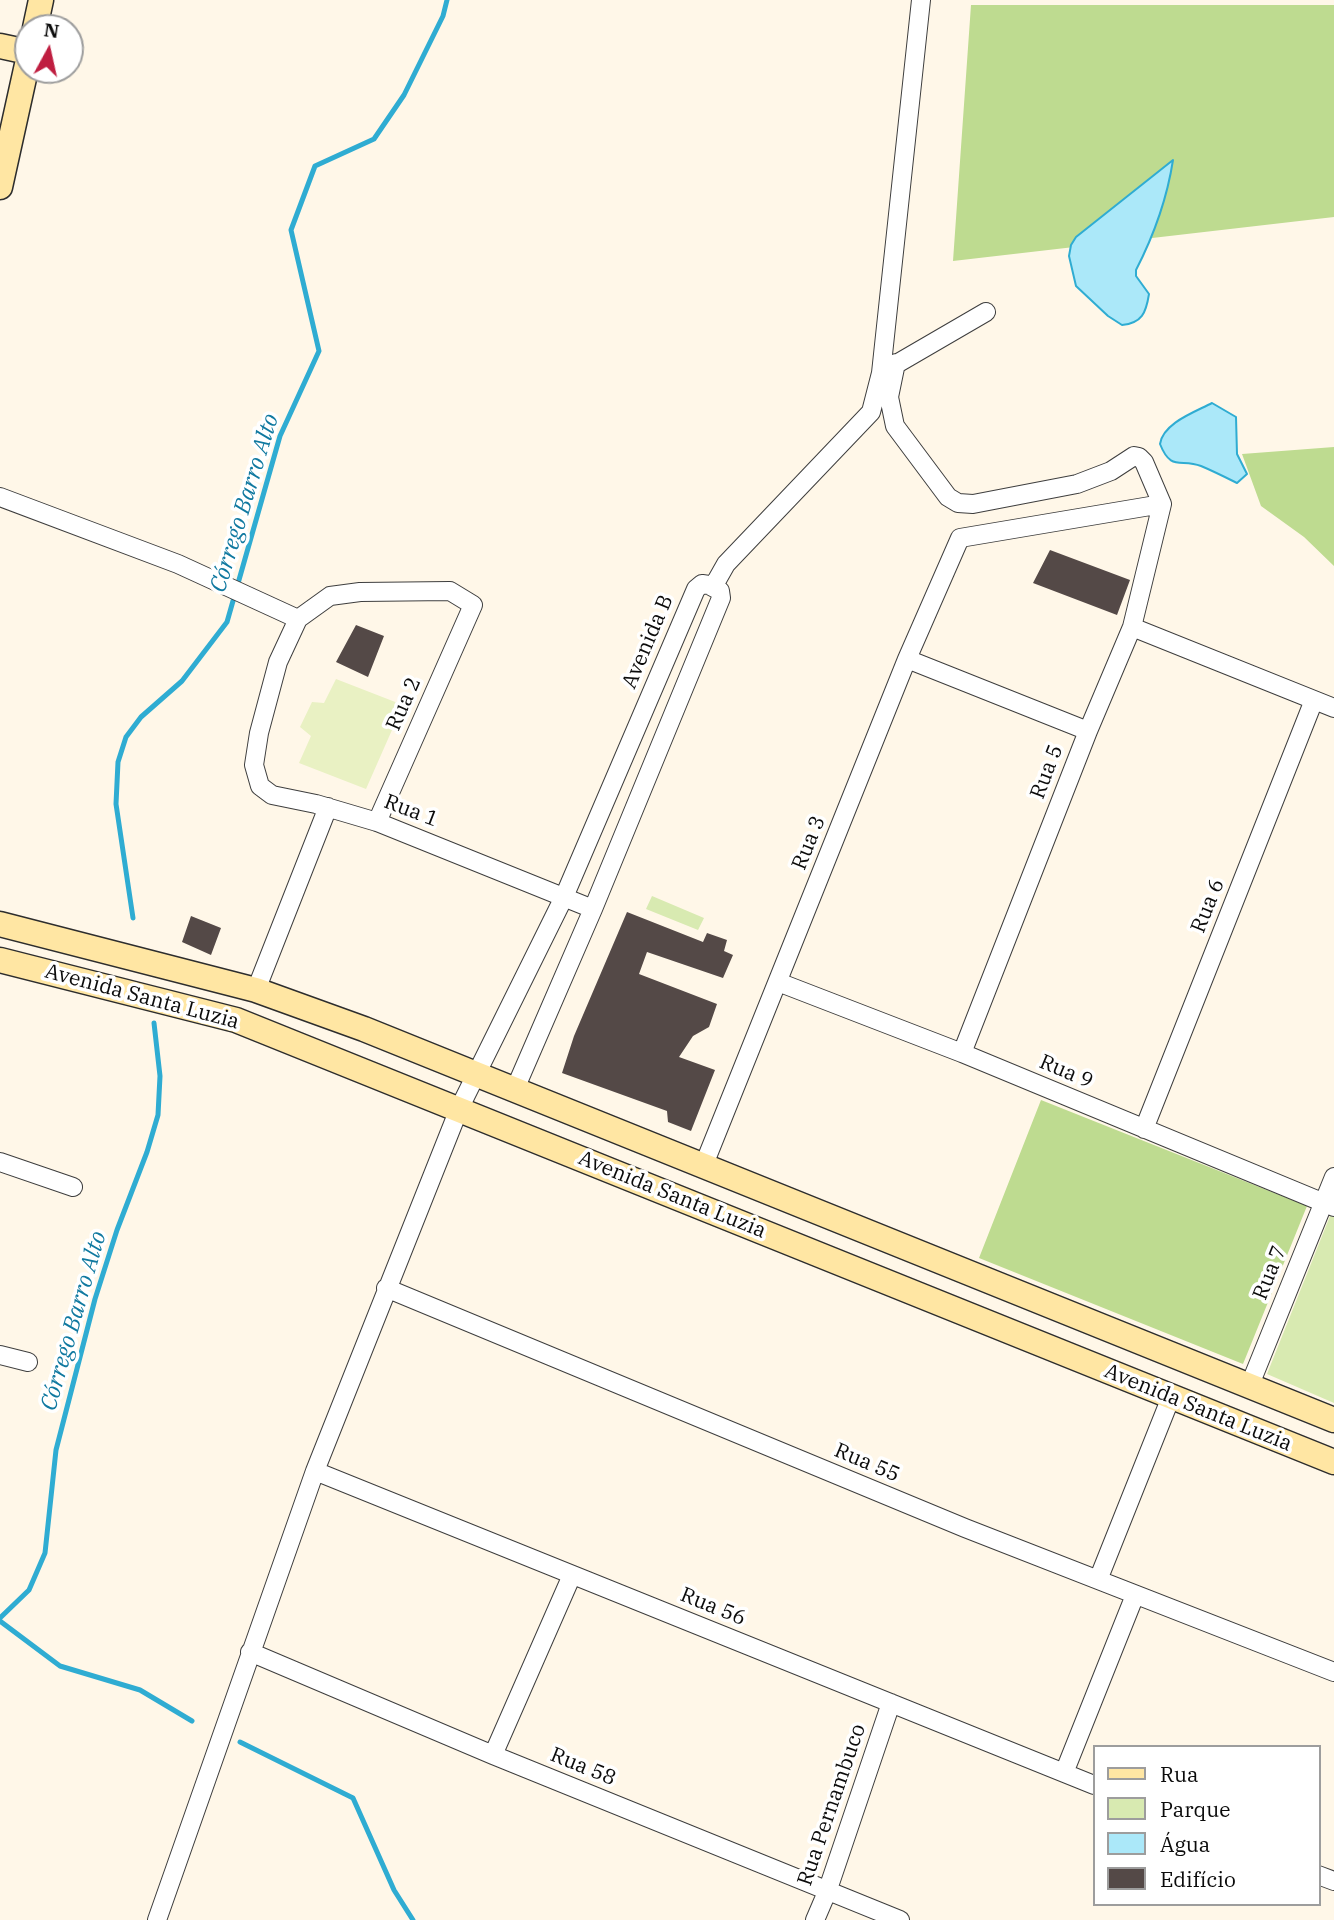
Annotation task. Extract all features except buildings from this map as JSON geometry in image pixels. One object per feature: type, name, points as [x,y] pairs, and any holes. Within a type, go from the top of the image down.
[{"type":"street","points":[[921,0],[889,368],[890,410],[895,426],[948,497],[958,503],[973,504],[1077,484],[1111,471],[1134,456],[1144,462],[1162,504]]},
{"type":"street","points":[[0,187],[23,84]]},
{"type":"street","points":[[515,1089],[593,909],[721,598],[720,591],[713,587],[726,564],[871,412],[889,368],[986,312]]},
{"type":"street","points":[[0,497],[178,564],[298,619]]},
{"type":"street","name":"Rua 3","points":[[703,1167],[907,659],[960,538],[1162,504]]},
{"type":"street","name":"Rua 5","points":[[962,1053],[1088,731],[1132,627],[1162,504]]},
{"type":"street","name":"Avenida B","points":[[157,1920],[315,1471],[459,1109],[564,897],[695,589],[702,584],[713,587]]},
{"type":"street","name":"Rua 2","points":[[298,619],[330,596],[360,592],[450,592],[473,605],[377,822]]},
{"type":"street","name":"Rua 1","points":[[298,619],[278,662],[268,694],[254,765],[260,786],[272,796],[328,807],[377,822],[593,909]]},
{"type":"street","points":[[1132,627],[1334,708]]},
{"type":"street","points":[[907,659],[1088,731]]},
{"type":"street","name":"Rua 6","points":[[1144,1129],[1314,700]]},
{"type":"street","points":[[256,990],[328,807]]},
{"type":"street","name":"Avenida Santa Luzia","points":[[0,924],[256,990],[363,1029],[1334,1420]]},
{"type":"street","name":"Avenida Santa Luzia","points":[[0,960],[236,1020],[1334,1462]]},
{"type":"street","name":"Rua 9","points":[[778,982],[962,1053],[1329,1205]]},
{"type":"street","points":[[0,1162],[73,1187]]},
{"type":"street","name":"Rua 7","points":[[1249,1387],[1329,1205],[1334,1177]]},
{"type":"street","name":"Rua 55","points":[[386,1288],[965,1528],[1334,1672]]},
{"type":"street","points":[[999,1327],[1013,1292]]},
{"type":"street","points":[[0,1355],[28,1362]]},
{"type":"street","points":[[1098,1580],[1171,1397]]},
{"type":"street","name":"Rua 56","points":[[315,1471],[1092,1784]]},
{"type":"street","points":[[493,1755],[572,1575]]},
{"type":"street","points":[[1064,1773],[1135,1595]]},
{"type":"street","name":"Rua 58","points":[[250,1652],[493,1755],[900,1920]]},
{"type":"street","name":"Rua Pernambuco","points":[[815,1920],[891,1703]]},
{"type":"green space","points":[[971,5],[1334,5],[1334,217],[953,261]]},
{"type":"green space","points":[[1334,447],[1334,566],[1304,537],[1261,506],[1242,454]]},
{"type":"green space","points":[[336,679],[403,705],[366,789],[299,763],[311,736],[300,727],[312,702],[324,703]]},
{"type":"green space","points":[[652,896],[704,918],[698,930],[646,909]]},
{"type":"green space","points":[[1041,1100],[1307,1206],[1243,1364],[979,1258]]},
{"type":"green space","points":[[1330,1216],[1334,1217],[1334,1403],[1267,1374]]},
{"type":"water","points":[[1173,160],[1159,216],[1136,270],[1136,276],[1149,294],[1146,307],[1139,319],[1122,325],[1108,316],[1076,286],[1069,256],[1071,245],[1076,237]]},
{"type":"water","points":[[1212,403],[1236,417],[1237,454],[1247,474],[1237,483],[1201,466],[1173,461],[1164,453],[1160,444],[1162,437],[1173,424]]},
{"type":"waterway","name":"Córrego Barro Alto","points":[[133,918],[116,804],[118,762],[126,737],[141,717],[182,681],[227,622],[280,436],[319,351],[291,230],[315,166],[374,139],[404,95],[443,16],[447,0]]},
{"type":"waterway","name":"Córrego Barro Alto","points":[[0,1618],[29,1590],[45,1553],[56,1450],[95,1299],[158,1115],[160,1076],[154,1023]]},
{"type":"waterway","points":[[0,1621],[60,1666],[140,1690],[192,1721]]},
{"type":"waterway","points":[[240,1742],[353,1798],[394,1890],[413,1920]]}]
